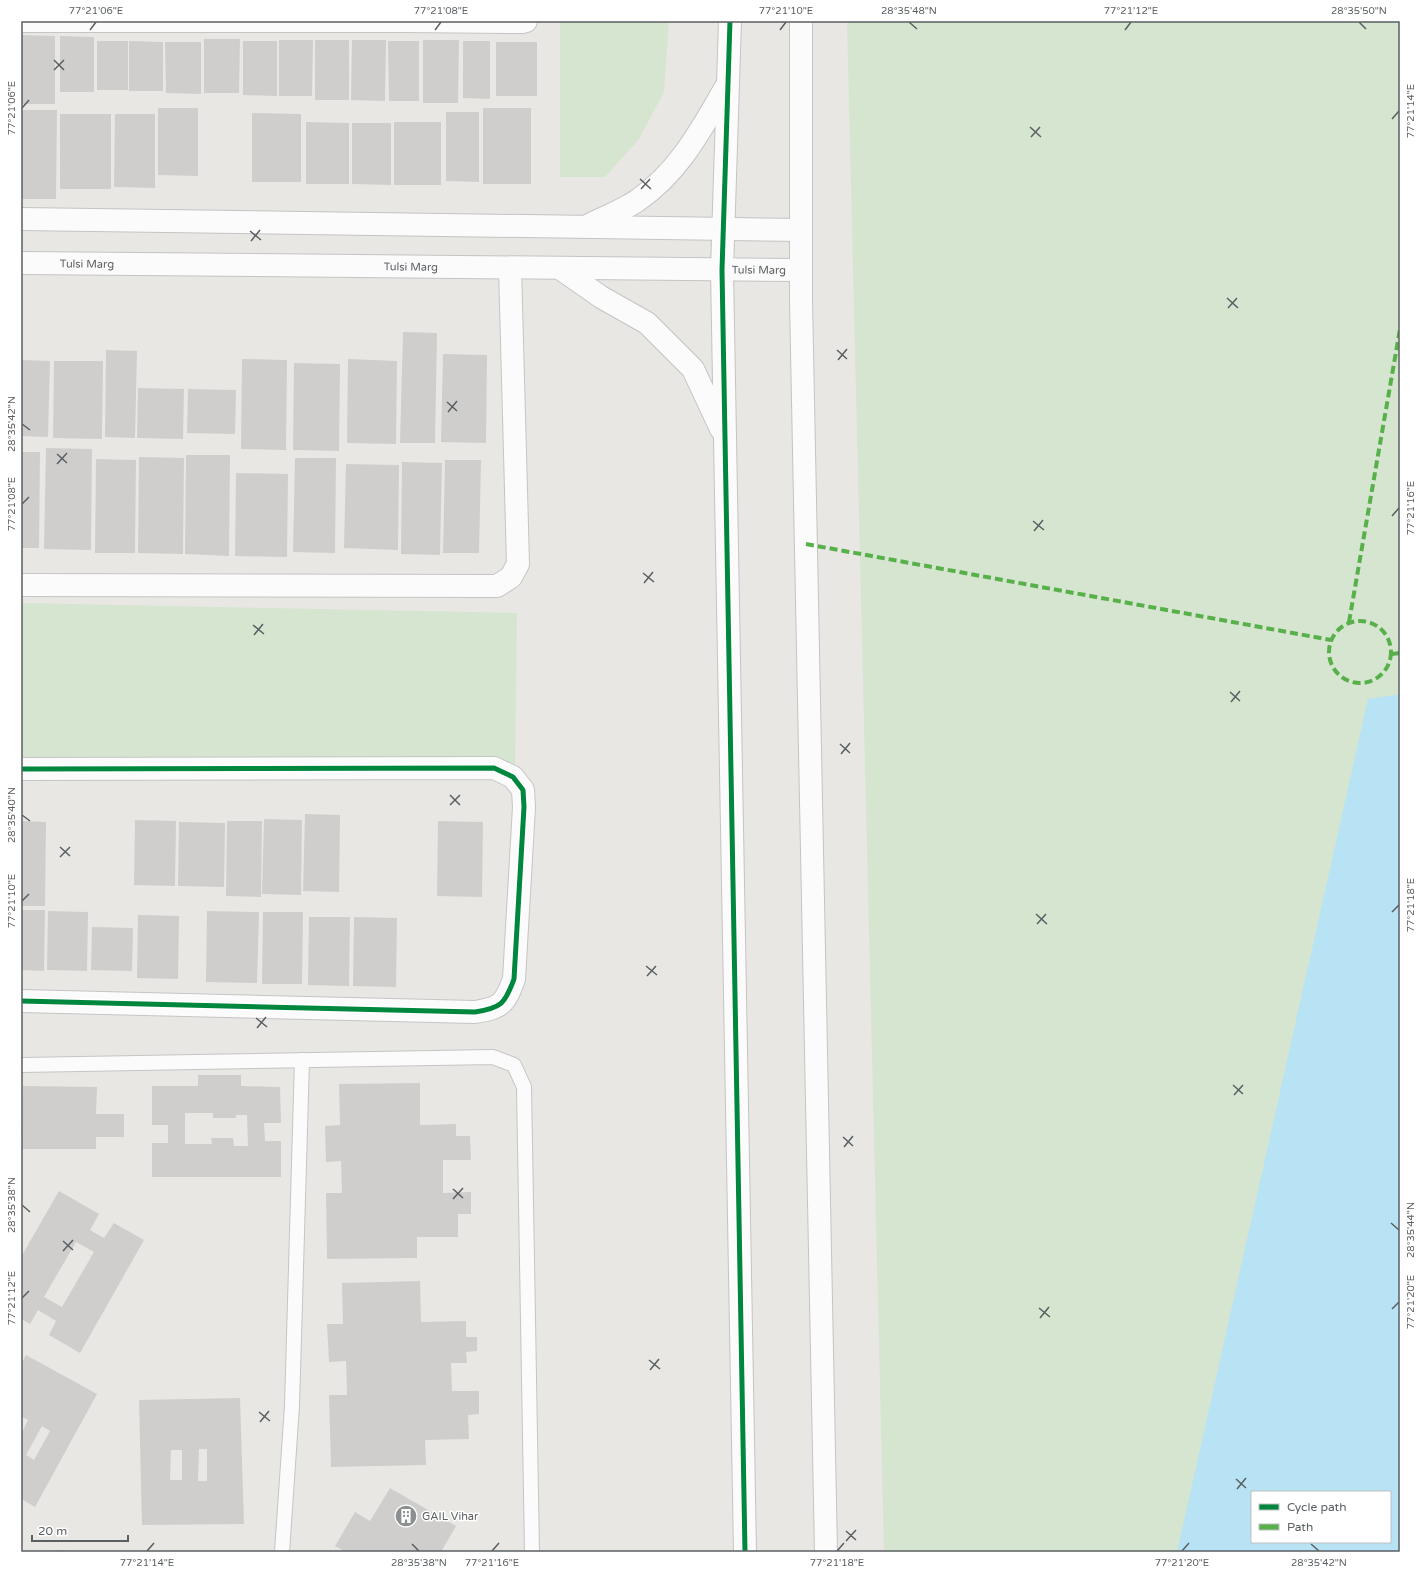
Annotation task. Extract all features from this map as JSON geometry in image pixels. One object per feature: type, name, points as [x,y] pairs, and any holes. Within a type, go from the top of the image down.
[{"type":"street","points":[[21,21],[526,21]]},
{"type":"street","points":[[730,21],[722,270],[745,1552]]},
{"type":"street","points":[[801,21],[801,270],[826,1552]]},
{"type":"street","points":[[587,227],[638,200],[666,177],[694,142],[728,84]]},
{"type":"street","points":[[21,219],[801,230]]},
{"type":"street","name":"Tulsi Marg","points":[[21,262],[561,269],[801,270]]},
{"type":"street","points":[[21,586],[497,586],[510,577],[518,564],[510,268]]},
{"type":"street","points":[[561,269],[600,297],[647,323],[694,369],[725,438]]},
{"type":"street","points":[[21,769],[494,768],[513,777],[523,790],[524,807],[514,979],[508,996],[493,1009],[475,1012],[21,1001]]},
{"type":"lane","points":[[21,1065],[493,1057],[514,1065],[524,1087],[532,1552]]},
{"type":"lane","points":[[282,1552],[292,1406],[302,1060]]},
{"type":"green space","points":[[560,21],[669,21],[664,92],[639,139],[605,177],[560,177]]},
{"type":"green space","points":[[847,21],[1400,21],[1400,1552],[884,1552]]},
{"type":"green space","points":[[21,603],[517,613],[515,770],[21,761]]},
{"type":"water","points":[[1400,694],[1400,1552],[1177,1552],[1368,699]]},
{"type":"building","points":[[21,35],[55,36],[55,104],[21,104]]},
{"type":"building","points":[[60,36],[94,37],[94,92],[60,92]]},
{"type":"building","points":[[204,39],[240,39],[239,93],[204,93]]},
{"type":"building","points":[[279,40],[313,40],[312,96],[279,96]]},
{"type":"building","points":[[315,40],[349,40],[349,100],[315,100]]},
{"type":"building","points":[[352,40],[386,40],[385,101],[351,100]]},
{"type":"building","points":[[423,40],[459,40],[458,103],[423,103]]},
{"type":"building","points":[[97,41],[128,41],[128,90],[97,90]]},
{"type":"building","points":[[129,41],[163,42],[163,91],[129,91]]},
{"type":"building","points":[[243,41],[277,41],[277,96],[243,95]]},
{"type":"building","points":[[388,41],[419,41],[419,101],[389,101]]},
{"type":"building","points":[[463,41],[490,41],[490,99],[463,98]]},
{"type":"building","points":[[165,42],[201,42],[201,94],[166,93]]},
{"type":"building","points":[[496,42],[537,42],[537,96],[496,96]]},
{"type":"building","points":[[158,108],[198,108],[198,176],[158,175]]},
{"type":"building","points":[[483,108],[531,108],[531,184],[483,184]]},
{"type":"building","points":[[21,110],[57,110],[56,199],[21,199]]},
{"type":"building","points":[[446,112],[479,112],[479,182],[446,181]]},
{"type":"building","points":[[252,113],[301,114],[301,182],[252,182]]},
{"type":"building","points":[[60,114],[111,114],[111,189],[60,189]]},
{"type":"building","points":[[115,114],[155,114],[155,188],[114,187]]},
{"type":"building","points":[[306,122],[349,123],[349,184],[306,184]]},
{"type":"building","points":[[394,122],[441,122],[441,185],[394,185]]},
{"type":"building","points":[[352,123],[391,123],[391,185],[352,184]]},
{"type":"building","points":[[403,332],[437,333],[435,443],[400,443]]},
{"type":"building","points":[[106,350],[137,351],[135,438],[105,437]]},
{"type":"building","points":[[443,354],[487,355],[486,443],[441,442]]},
{"type":"building","points":[[242,359],[287,360],[286,450],[241,449]]},
{"type":"building","points":[[348,359],[397,361],[396,444],[347,443]]},
{"type":"building","points":[[21,360],[50,361],[48,437],[21,436]]},
{"type":"building","points":[[54,361],[103,361],[102,439],[53,438]]},
{"type":"building","points":[[294,363],[340,364],[339,451],[293,450]]},
{"type":"building","points":[[138,388],[184,389],[183,439],[137,438]]},
{"type":"building","points":[[188,389],[236,390],[235,434],[187,433]]},
{"type":"building","points":[[46,448],[92,449],[91,550],[44,549]]},
{"type":"building","points":[[21,452],[40,452],[39,548],[21,548]]},
{"type":"building","points":[[186,455],[230,455],[229,556],[185,554]]},
{"type":"building","points":[[139,457],[184,458],[183,554],[138,553]]},
{"type":"building","points":[[295,458],[336,458],[335,553],[293,552]]},
{"type":"building","points":[[96,459],[136,460],[135,553],[95,553]]},
{"type":"building","points":[[445,460],[481,460],[479,553],[443,553]]},
{"type":"building","points":[[402,462],[442,463],[440,555],[401,554]]},
{"type":"building","points":[[346,464],[399,465],[398,550],[344,548]]},
{"type":"building","points":[[236,473],[288,474],[287,557],[235,556]]},
{"type":"building","points":[[305,814],[340,815],[339,892],[303,891]]},
{"type":"building","points":[[264,819],[302,820],[301,895],[262,894]]},
{"type":"building","points":[[135,820],[176,821],[175,886],[134,885]]},
{"type":"building","points":[[21,821],[46,822],[45,906],[21,906]]},
{"type":"building","points":[[227,821],[262,821],[261,897],[226,896]]},
{"type":"building","points":[[438,821],[483,822],[482,897],[437,896]]},
{"type":"building","points":[[179,822],[225,823],[224,887],[178,886]]},
{"type":"building","points":[[21,910],[45,910],[44,971],[21,970]]},
{"type":"building","points":[[48,911],[88,912],[87,971],[47,970]]},
{"type":"building","points":[[207,911],[259,912],[257,983],[206,982]]},
{"type":"building","points":[[263,912],[303,912],[302,984],[262,984]]},
{"type":"building","points":[[138,915],[179,916],[178,979],[137,978]]},
{"type":"building","points":[[309,917],[350,917],[349,986],[308,985]]},
{"type":"building","points":[[354,917],[397,918],[396,987],[353,986]]},
{"type":"building","points":[[92,927],[133,928],[132,971],[91,970]]},
{"type":"building","points":[[198,1075],[241,1075],[241,1086],[280,1087],[281,1123],[264,1123],[265,1141],[281,1141],[281,1177],[152,1177],[152,1143],[168,1143],[168,1125],[152,1125],[152,1086],[198,1086]],"holes":[[[185,1113],[213,1113],[213,1118],[236,1118],[236,1115],[247,1115],[248,1146],[234,1146],[233,1138],[211,1138],[212,1144],[185,1144]]]},
{"type":"building","points":[[420,1083],[420,1125],[456,1124],[456,1136],[470,1136],[471,1160],[443,1160],[443,1193],[471,1192],[471,1214],[458,1214],[458,1237],[417,1237],[417,1258],[327,1259],[326,1193],[342,1193],[341,1161],[326,1162],[325,1126],[340,1125],[339,1084]]},
{"type":"building","points":[[23,1086],[97,1087],[96,1114],[124,1114],[124,1137],[96,1137],[96,1149],[22,1149]]},
{"type":"building","points":[[59,1191],[99,1214],[90,1230],[104,1238],[114,1223],[144,1240],[80,1353],[49,1335],[56,1321],[38,1310],[30,1324],[21,1319],[21,1257]],"holes":[[[76,1242],[94,1252],[62,1307],[44,1297]]]},
{"type":"building","points":[[420,1281],[421,1322],[466,1321],[466,1337],[477,1337],[477,1351],[466,1352],[467,1363],[451,1363],[452,1391],[479,1391],[479,1414],[468,1415],[469,1439],[425,1440],[426,1465],[331,1467],[329,1395],[347,1395],[346,1361],[329,1362],[327,1324],[343,1324],[342,1283]]},
{"type":"building","points":[[26,1355],[97,1394],[35,1507],[21,1499],[21,1434],[28,1420],[21,1416],[21,1364]],"holes":[[[42,1426],[50,1431],[34,1460],[26,1455]]]},
{"type":"building","points":[[240,1398],[244,1524],[142,1525],[139,1400]],"holes":[[[199,1449],[207,1449],[207,1481],[198,1481]],[[171,1450],[182,1450],[182,1480],[170,1480]]]},
{"type":"building","name":"GAIL Vihar","points":[[390,1488],[456,1526],[441,1552],[346,1552],[335,1546],[355,1512],[370,1521]]},
{"type":"building","points":[[68,1550],[68,1552],[50,1552],[50,1551]]},
{"type":"marked path","points":[[1349,622],[1400,329]]},
{"type":"marked path","points":[[806,544],[1331,640]]},
{"type":"marked path","points":[[1354,621],[1366,621],[1382,630],[1389,640],[1391,652],[1389,664],[1382,674],[1366,683],[1354,683],[1343,678],[1334,669],[1329,658],[1329,646],[1334,635],[1343,626],[1354,621]]},
{"type":"marked path","points":[[1392,654],[1400,653]]},
{"type":"cycle path","points":[[730,21],[722,270],[745,1552]]},
{"type":"cycle path","points":[[21,769],[494,768],[513,777],[523,790],[524,807],[514,979],[505,999],[491,1009],[475,1012],[21,1001]]},
{"type":"place","name":"GAIL Vihar","points":[[406,1516]]}]
